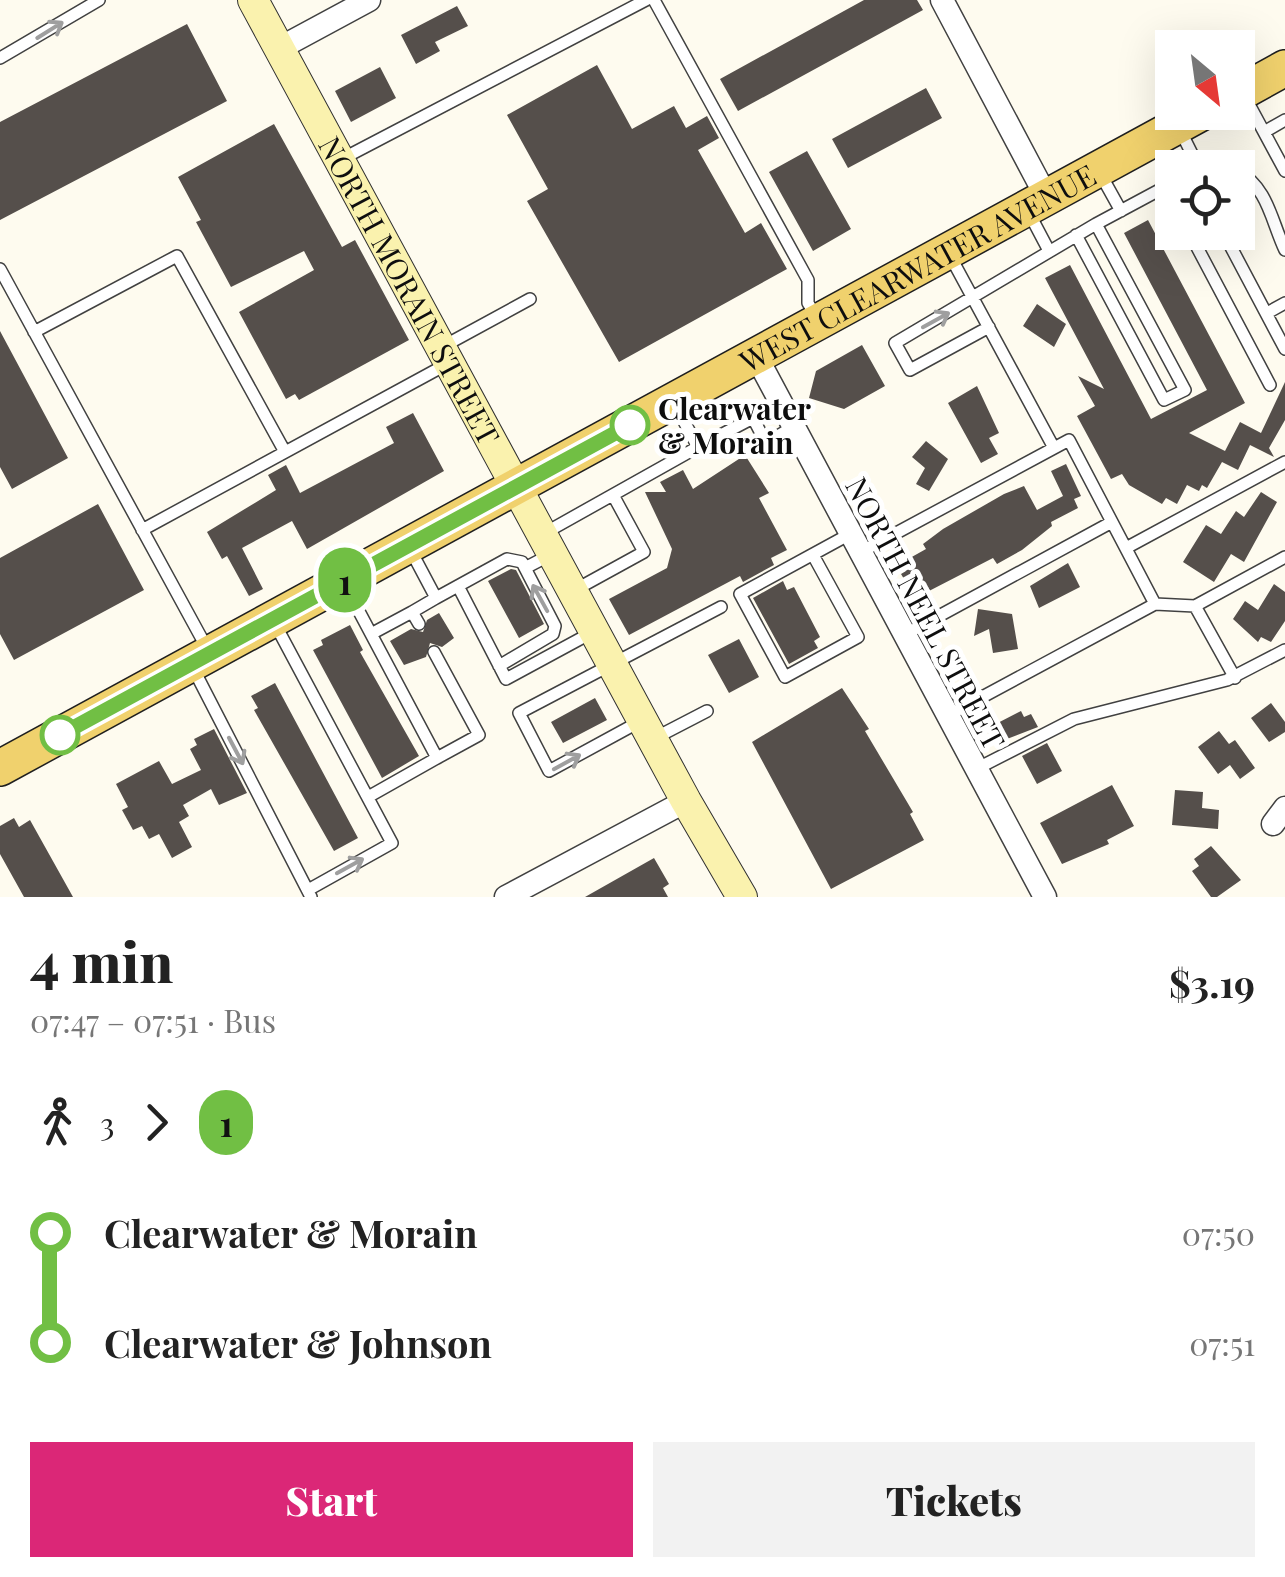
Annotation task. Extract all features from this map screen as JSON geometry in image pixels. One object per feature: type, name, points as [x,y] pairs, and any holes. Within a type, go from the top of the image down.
[{"type":"main road","name":"NORTH MORAIN STREET","points":[[253,0],[686,802],[742,897]]},
{"type":"main road","points":[[1255,84],[1285,68]]},
{"type":"main road","name":"WEST CLEARWATER AVENUE","points":[[0,768],[1171,130]]},
{"type":"street","points":[[280,48],[368,0]]},
{"type":"street","points":[[942,0],[1036,203]]},
{"type":"street","name":"NORTH NEEL STREET","points":[[756,356],[1045,897]]},
{"type":"street","points":[[506,897],[686,802]]},
{"type":"lane","points":[[0,58],[99,0]]},
{"type":"lane","points":[[340,160],[646,0]]},
{"type":"lane","points":[[654,0],[808,280],[808,303],[819,322]]},
{"type":"lane","points":[[1255,117],[1285,171]]},
{"type":"lane","points":[[1264,132],[1285,120]]},
{"type":"lane","points":[[1098,170],[1121,211]]},
{"type":"lane","points":[[1255,182],[1285,222]]},
{"type":"lane","points":[[989,327],[910,370],[895,343],[974,299],[1048,249],[1155,193]]},
{"type":"lane","points":[[1267,200],[1285,250]]},
{"type":"lane","points":[[1036,203],[1048,249]]},
{"type":"lane","points":[[1076,234],[1164,400],[1184,390],[1096,224]]},
{"type":"lane","points":[[1199,250],[1270,385]]},
{"type":"lane","points":[[1233,250],[1267,312],[1280,327],[1285,348]]},
{"type":"lane","points":[[948,252],[1054,448]]},
{"type":"lane","points":[[34,332],[177,256],[286,452]]},
{"type":"lane","points":[[0,269],[142,530],[309,893],[392,843],[272,620]]},
{"type":"lane","points":[[142,530],[286,452],[530,299]]},
{"type":"lane","points":[[1267,312],[1285,303]]},
{"type":"lane","points":[[673,401],[698,448]]},
{"type":"lane","points":[[525,568],[548,544],[613,495],[753,418],[766,443],[794,427]]},
{"type":"lane","points":[[813,555],[858,637],[785,677],[740,594],[813,555],[855,543],[1069,440],[1156,604]]},
{"type":"lane","points":[[1126,548],[1285,462]]},
{"type":"lane","points":[[573,590],[644,552],[613,495]]},
{"type":"lane","points":[[904,635],[1112,522]]},
{"type":"lane","points":[[408,546],[436,598]]},
{"type":"lane","points":[[947,716],[1156,604],[1195,606],[1285,557]]},
{"type":"lane","points":[[372,634],[507,560],[522,562],[555,626],[553,634],[500,666]]},
{"type":"lane","points":[[343,581],[437,758]]},
{"type":"lane","points":[[458,586],[506,678],[595,631]]},
{"type":"lane","points":[[1195,606],[1235,678]]},
{"type":"lane","points":[[707,710],[549,771],[519,713],[721,608]]},
{"type":"lane","points":[[412,612],[419,624]]},
{"type":"lane","points":[[976,769],[1074,719],[1235,678],[1285,650]]},
{"type":"lane","points":[[368,797],[479,735],[434,652]]},
{"type":"building","points":[[864,0],[917,0],[923,10],[738,111],[720,79]]},
{"type":"building","points":[[457,6],[468,26],[435,42],[440,51],[416,64],[401,35]]},
{"type":"building","points":[[187,24],[227,101],[0,220],[0,122]]},
{"type":"building","points":[[597,65],[632,129],[674,106],[686,128],[707,116],[719,138],[698,150],[745,233],[761,223],[787,269],[619,362],[527,201],[548,189],[507,115]]},
{"type":"building","points":[[380,67],[396,98],[351,122],[335,91]]},
{"type":"building","points":[[926,88],[942,118],[848,168],[832,139]]},
{"type":"building","points":[[274,124],[342,247],[355,240],[409,340],[299,400],[295,394],[286,399],[239,312],[314,270],[304,251],[231,287],[196,222],[201,220],[178,177]]},
{"type":"building","points":[[807,151],[851,229],[813,251],[769,172]]},
{"type":"building","points":[[1148,220],[1155,233],[1155,250],[1164,250],[1245,403],[1189,433],[1225,451],[1240,422],[1261,433],[1285,382],[1285,420],[1269,448],[1274,457],[1250,445],[1238,470],[1222,462],[1207,488],[1202,485],[1199,491],[1187,485],[1177,504],[1166,498],[1162,504],[1129,485],[1122,474],[1111,479],[1077,416],[1095,406],[1078,376],[1104,389],[1045,278],[1070,265],[1151,419],[1207,390],[1124,233]]},
{"type":"building","points":[[1037,304],[1066,324],[1054,347],[1023,326]]},
{"type":"building","points":[[0,331],[68,458],[12,489],[0,467]]},
{"type":"building","points":[[862,345],[885,386],[844,409],[809,398],[816,371]]},
{"type":"building","points":[[977,386],[999,433],[989,438],[998,454],[981,463],[948,403]]},
{"type":"building","points":[[413,413],[444,471],[307,549],[292,521],[242,548],[263,589],[249,596],[227,556],[222,559],[207,532],[276,490],[268,475],[286,465],[300,493],[394,443],[386,427]]},
{"type":"building","points":[[926,441],[948,459],[929,491],[916,484],[925,468],[912,457]]},
{"type":"building","points":[[745,455],[769,493],[759,498],[787,550],[771,558],[774,565],[743,582],[740,576],[629,635],[609,599],[667,568],[672,549],[645,492],[666,492],[660,482],[683,470],[693,489]]},
{"type":"building","points":[[1066,464],[1081,496],[1074,499],[1078,508],[1051,522],[1052,526],[1022,550],[997,564],[993,558],[929,591],[934,599],[921,607],[901,574],[906,571],[901,563],[926,549],[923,544],[943,529],[1004,494],[1024,486],[1037,510],[1063,496],[1051,471]]},
{"type":"building","points":[[1261,492],[1277,502],[1244,562],[1231,554],[1214,582],[1183,562],[1206,525],[1221,534],[1236,511],[1244,517]]},
{"type":"building","points":[[98,504],[144,590],[14,660],[0,634],[0,558]]},
{"type":"building","points":[[1068,563],[1080,587],[1039,608],[1030,586]]},
{"type":"building","points":[[516,570],[544,624],[519,638],[488,581]]},
{"type":"building","points":[[783,581],[787,590],[794,587],[820,637],[814,641],[818,648],[789,664],[753,598]]},
{"type":"building","points":[[1274,584],[1285,592],[1285,621],[1271,642],[1261,637],[1258,642],[1233,619],[1245,601],[1258,610]]},
{"type":"building","points":[[978,609],[1012,614],[1018,649],[993,653],[989,629],[974,636]]},
{"type":"building","points":[[439,613],[454,638],[442,647],[430,643],[426,657],[404,665],[390,641],[411,629],[423,632],[427,620]]},
{"type":"building","points":[[350,625],[363,650],[360,652],[419,756],[382,778],[313,650],[323,645],[321,640]]},
{"type":"building","points":[[739,639],[759,677],[729,693],[708,655]]},
{"type":"building","points":[[275,683],[358,838],[334,851],[254,710],[258,708],[251,696]]},
{"type":"building","points":[[842,688],[869,729],[865,731],[913,812],[910,814],[924,840],[831,889],[752,742]]},
{"type":"building","points":[[595,698],[607,720],[563,743],[551,722]]},
{"type":"building","points":[[1271,703],[1285,722],[1285,732],[1269,742],[1251,718]]},
{"type":"building","points":[[1021,711],[1024,717],[1031,714],[1038,727],[994,744],[986,729]]},
{"type":"building","points":[[214,729],[247,793],[219,805],[211,789],[183,805],[189,816],[179,822],[192,847],[172,858],[159,834],[149,839],[142,826],[133,830],[122,810],[128,807],[116,784],[159,761],[172,784],[201,770],[190,749],[197,745],[194,739]]},
{"type":"building","points":[[1219,731],[1229,744],[1235,740],[1255,768],[1240,779],[1230,765],[1218,774],[1198,747]]},
{"type":"building","points":[[1047,743],[1062,771],[1037,784],[1022,756]]},
{"type":"building","points":[[1112,785],[1134,826],[1107,840],[1109,844],[1062,864],[1040,823]]},
{"type":"building","points":[[1175,790],[1203,792],[1202,808],[1219,810],[1218,829],[1172,825]]},
{"type":"building","points":[[14,818],[19,827],[30,820],[73,897],[24,897],[0,854],[0,826]]},
{"type":"building","points":[[1211,846],[1241,880],[1217,897],[1211,897],[1192,871],[1199,866],[1194,859]]},
{"type":"building","points":[[654,858],[669,884],[663,888],[668,897],[585,897]]},
{"type":"bus line","name":"1","points":[[60,735],[630,425]]},
{"type":"place","name":"Clearwater & Morain","points":[[630,425]]}]
